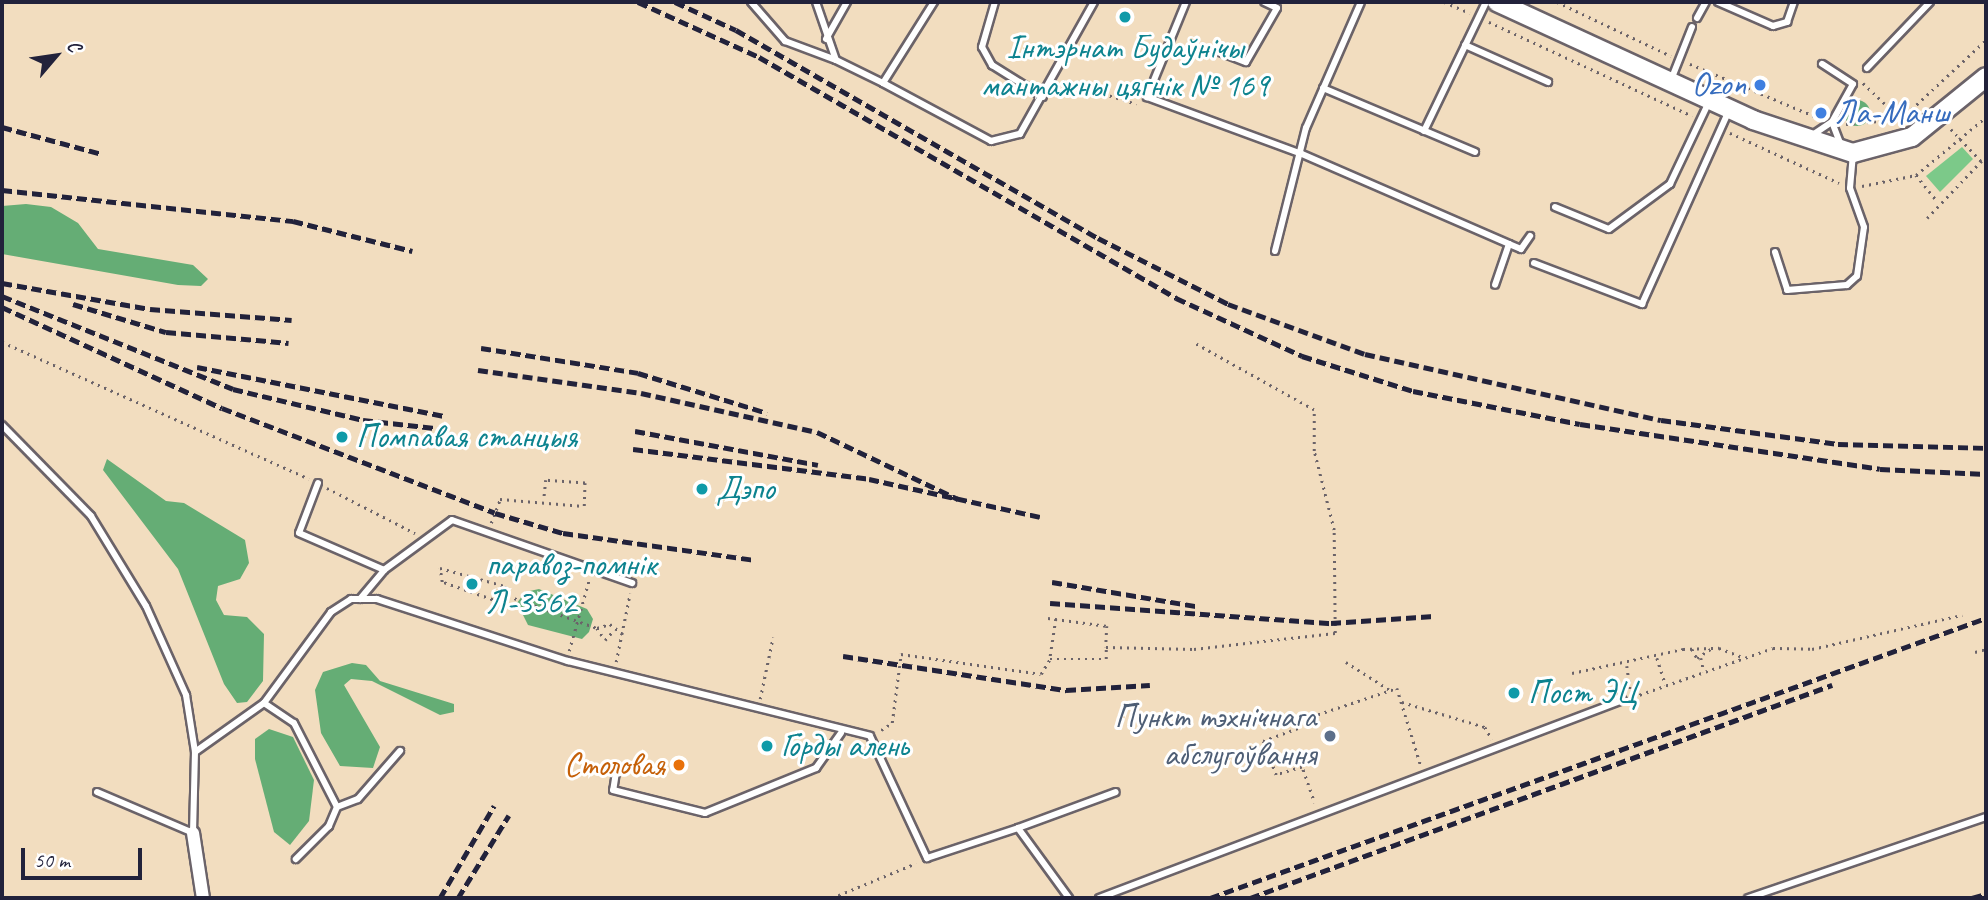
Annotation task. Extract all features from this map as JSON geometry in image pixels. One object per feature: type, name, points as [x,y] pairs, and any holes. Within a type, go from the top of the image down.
[{"type":"main road","points":[[1497,2],[1730,109],[1803,140],[1849,153],[1895,145],[1941,118],[1986,77]]},
{"type":"street","points":[[193,833],[203,898]]},
{"type":"lane","points":[[751,2],[785,41],[836,60],[991,141],[1020,134],[1094,2]]},
{"type":"lane","points":[[816,2],[826,39],[836,60]]},
{"type":"lane","points":[[826,39],[846,2]]},
{"type":"lane","points":[[883,83],[934,2]]},
{"type":"lane","points":[[995,2],[982,47],[992,65],[1042,97]]},
{"type":"lane","points":[[1186,2],[1147,97],[1302,154],[1521,249],[1530,236]]},
{"type":"lane","points":[[1217,51],[1246,62],[1277,8],[1264,2]]},
{"type":"lane","points":[[1275,251],[1323,88],[1361,2]]},
{"type":"lane","points":[[1424,131],[1486,2]]},
{"type":"lane","points":[[1697,18],[1706,2]]},
{"type":"lane","points":[[1717,2],[1773,26],[1787,22],[1794,2]]},
{"type":"lane","points":[[1867,68],[1930,2]]},
{"type":"lane","points":[[1671,82],[1692,27]]},
{"type":"lane","points":[[1465,45],[1548,82]]},
{"type":"lane","points":[[1803,140],[1832,122],[1853,84],[1822,64]]},
{"type":"lane","points":[[1323,88],[1475,152]]},
{"type":"lane","points":[[1555,207],[1609,229],[1670,184],[1710,99]]},
{"type":"lane","points":[[1534,263],[1642,304],[1730,109]]},
{"type":"lane","points":[[1775,252],[1787,290],[1847,285],[1857,276],[1864,227],[1850,188],[1849,153],[1832,122]]},
{"type":"lane","points":[[1495,285],[1509,244]]},
{"type":"lane","points":[[2,425],[91,516],[146,606],[186,695],[195,752],[193,833],[96,792]]},
{"type":"lane","points":[[318,483],[299,533],[384,570]]},
{"type":"lane","points":[[195,752],[264,703],[331,612],[360,599],[384,570],[452,520],[489,530],[632,583]]},
{"type":"lane","points":[[360,599],[568,661],[759,706],[841,733],[870,736],[927,858],[1116,792]]},
{"type":"lane","points":[[1099,898],[1318,812],[1623,700]]},
{"type":"lane","points":[[264,703],[294,723],[337,807]]},
{"type":"lane","points":[[617,766],[613,790],[705,813],[816,768],[841,733]]},
{"type":"lane","points":[[296,859],[329,826],[337,807],[358,799],[400,751]]},
{"type":"lane","points":[[1748,898],[1986,817]]},
{"type":"lane","points":[[1018,828],[1069,898]]},
{"type":"path","points":[[1557,2],[1679,60],[1832,122],[1866,126],[1901,119],[1986,40]]},
{"type":"path","points":[[1053,78],[1142,105],[1147,97]]},
{"type":"path","points":[[1861,80],[1901,119]]},
{"type":"path","points":[[1986,117],[1986,126]]},
{"type":"path","points":[[1951,129],[1981,160]]},
{"type":"path","points":[[1927,218],[1937,201],[1986,156]]},
{"type":"path","points":[[1916,175],[1937,201]]},
{"type":"path","points":[[2,342],[318,483],[424,538]]},
{"type":"path","points":[[1106,647],[1194,649],[1335,633],[1334,530],[1314,451],[1314,410],[1196,344]]},
{"type":"path","points":[[489,530],[500,499],[544,500],[583,506],[585,483],[546,480],[544,500]]},
{"type":"path","points":[[568,661],[593,567]]},
{"type":"path","points":[[440,568],[505,586],[508,596],[499,602],[442,582],[440,568]]},
{"type":"path","points":[[614,673],[624,635],[632,583]]},
{"type":"path","points":[[508,596],[597,628],[605,640],[614,630]]},
{"type":"path","points":[[1623,700],[1773,648],[1812,649],[1962,615]]},
{"type":"path","points":[[1048,618],[1108,626],[1105,659],[1050,659]]},
{"type":"path","points":[[870,736],[892,723],[901,654],[1041,674],[1050,659],[1056,619]]},
{"type":"path","points":[[597,628],[603,622],[624,635]]},
{"type":"path","points":[[759,706],[773,637]]},
{"type":"path","points":[[1572,673],[1626,666],[1692,649],[1712,648],[1744,658]]},
{"type":"path","points":[[1701,658],[1712,648]]},
{"type":"path","points":[[1692,649],[1701,658],[1704,672]]},
{"type":"path","points":[[1975,652],[1986,649]]},
{"type":"path","points":[[1656,657],[1666,685]]},
{"type":"path","points":[[1346,662],[1390,690]]},
{"type":"path","points":[[1626,666],[1632,697]]},
{"type":"path","points":[[1318,812],[1302,765],[1276,775],[1263,741],[1301,727],[1298,721],[1397,688],[1424,773]]},
{"type":"path","points":[[1402,702],[1485,727],[1496,747]]},
{"type":"path","points":[[831,898],[927,858]]},
{"type":"green space","points":[[1857,100],[1866,104],[1870,113],[1866,122],[1857,126],[1848,122],[1844,113],[1848,104]]},
{"type":"green space","points":[[1962,147],[1973,159],[1940,192],[1926,176]]},
{"type":"green space","points":[[26,204],[51,207],[78,223],[98,249],[193,265],[208,279],[201,286],[178,285],[2,254],[2,206]]},
{"type":"green space","points":[[107,459],[166,501],[184,503],[245,540],[249,563],[240,579],[218,586],[216,600],[224,615],[247,617],[264,634],[263,681],[247,702],[237,703],[224,684],[178,569],[103,470]]},
{"type":"green space","points":[[539,589],[587,609],[593,619],[589,632],[582,639],[528,625],[517,603],[525,592]]},
{"type":"green space","points":[[352,663],[366,665],[380,681],[454,704],[454,712],[440,715],[372,681],[351,679],[344,685],[380,747],[373,768],[340,766],[321,733],[315,690],[323,672]]},
{"type":"green space","points":[[269,729],[293,737],[314,780],[309,821],[290,845],[274,832],[255,759],[255,739]]},
{"type":"railway","points":[[638,2],[759,57],[1176,298],[1302,356],[1413,391],[1580,424],[1880,469],[1986,474]]},
{"type":"railway","points":[[675,2],[736,30],[1098,238],[1228,304],[1365,354],[1661,420],[1838,444],[1986,448]]},
{"type":"railway","points":[[2,127],[102,154]]},
{"type":"railway","points":[[2,190],[293,221],[412,251]]},
{"type":"railway","points":[[2,283],[150,309],[292,320]]},
{"type":"railway","points":[[2,296],[233,389],[363,420],[443,429]]},
{"type":"railway","points":[[73,304],[166,332],[289,343]]},
{"type":"railway","points":[[2,307],[222,408],[495,513],[563,533],[754,560]]},
{"type":"railway","points":[[481,348],[638,373],[767,413]]},
{"type":"railway","points":[[197,367],[444,416]]},
{"type":"railway","points":[[478,370],[641,393],[817,432],[958,499]]},
{"type":"railway","points":[[635,431],[818,465]]},
{"type":"railway","points":[[633,449],[869,479],[1040,517]]},
{"type":"railway","points":[[1052,582],[1196,606]]},
{"type":"railway","points":[[1050,603],[1331,623],[1434,616]]},
{"type":"railway","points":[[1210,898],[1986,618]]},
{"type":"railway","points":[[843,656],[1066,690],[1150,685]]},
{"type":"railway","points":[[1250,898],[1832,685]]},
{"type":"railway","points":[[440,898],[494,806]]},
{"type":"railway","points":[[458,898],[509,815]]},
{"type":"railway","points":[[1972,898],[1986,894]]},
{"type":"place","name":"Інтэрнат Будаўнічы мантажны цягнік № 169","points":[[1125,17]]},
{"type":"place","name":"Ozon","points":[[1760,85]]},
{"type":"place","name":"Ла-Манш","points":[[1821,113]]},
{"type":"place","name":"Помпавая станцыя","points":[[342,437]]},
{"type":"place","name":"Дэпо","points":[[702,489]]},
{"type":"place","name":"паравоз-помнік Л-3562","points":[[472,584]]},
{"type":"place","name":"Пост ЭЦ","points":[[1514,693]]},
{"type":"place","name":"Пункт тэхнічнага абслугоўвання","points":[[1330,736]]},
{"type":"place","name":"Горды алень","points":[[767,746]]},
{"type":"place","name":"Столовая","points":[[679,765]]}]
